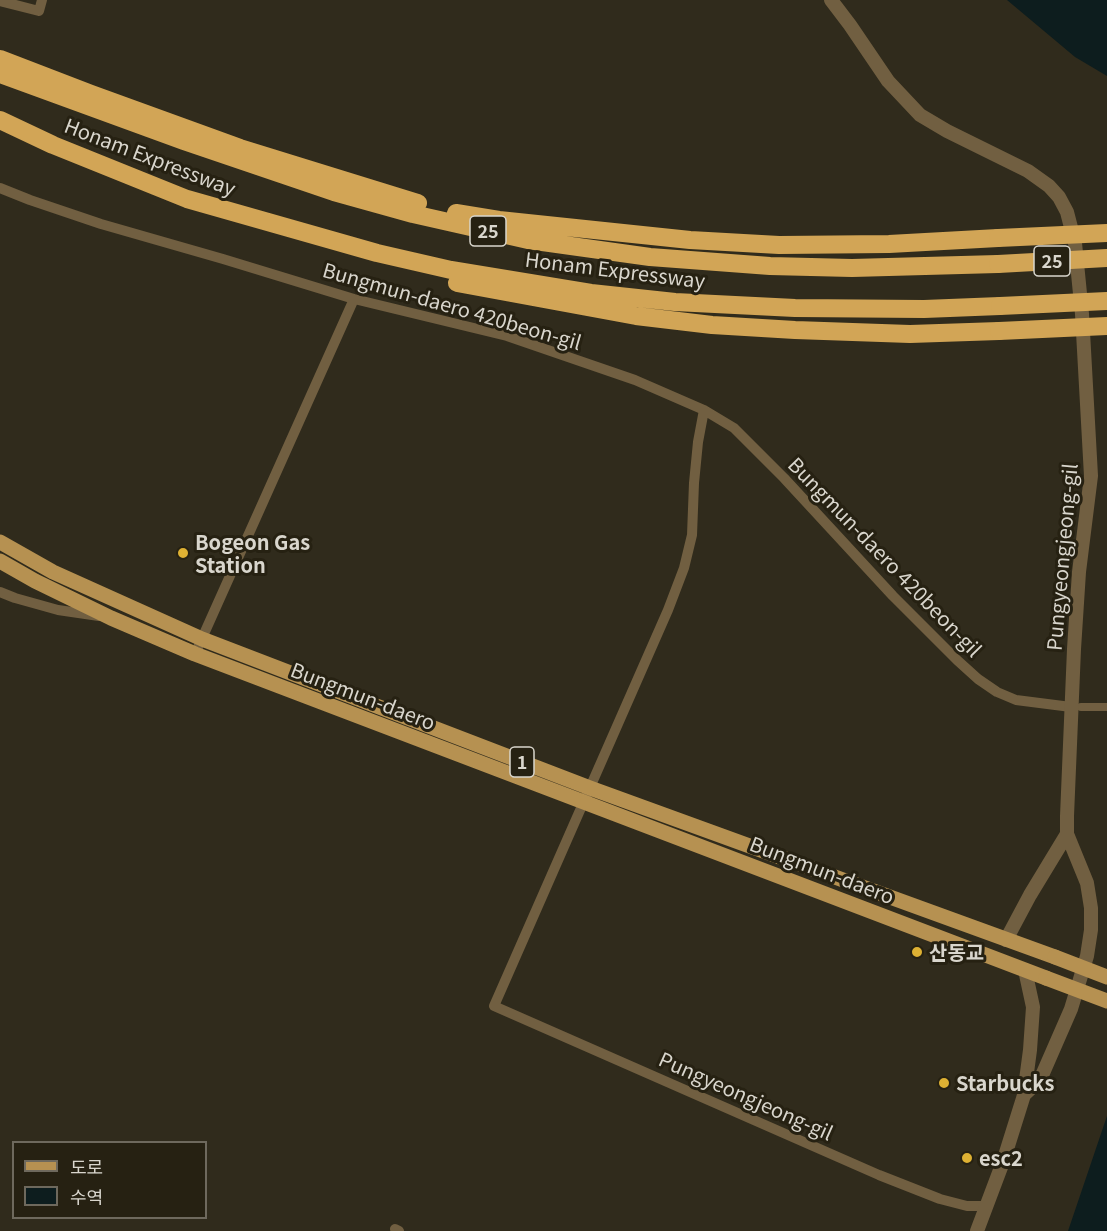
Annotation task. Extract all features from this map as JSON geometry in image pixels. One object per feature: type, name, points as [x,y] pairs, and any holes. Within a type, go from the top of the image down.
[{"type":"highway","points":[[0,59],[240,148],[418,203],[499,220],[690,240],[779,245],[889,244],[1107,233]]},
{"type":"highway","name":"Honam Expressway","points":[[0,74],[110,115],[334,192],[423,216],[528,240],[650,257],[770,266],[852,268],[1107,258]]},
{"type":"highway","name":"Honam Expressway","points":[[0,120],[52,145],[187,199],[377,253],[451,270],[591,293],[675,302],[795,308],[924,309],[1107,301]]},
{"type":"highway","points":[[187,199],[285,239],[365,263],[489,290],[636,316],[712,325],[910,333],[1107,326]]},
{"type":"main road","name":"Bungmun-daero","points":[[0,542],[53,572],[202,639],[590,788],[1107,976]]},
{"type":"main road","name":"Bungmun-daero","points":[[0,561],[111,618],[195,654],[1107,1001]]},
{"type":"street","points":[[0,2],[39,11],[42,0]]},
{"type":"street","name":"Pungyeongjeong-gil","points":[[831,0],[888,81],[920,115],[947,131],[1029,171],[1049,186],[1059,197],[1067,212],[1075,243],[1082,314],[1091,476],[1079,572],[1076,707],[1067,834],[1087,883],[1091,908],[1089,944],[1071,1009],[1040,1080],[1024,1095],[988,1206],[977,1231]]},
{"type":"street","name":"Bungmun-daero 420beon-gil","points":[[0,188],[101,224],[354,299],[507,336],[635,380],[704,410],[734,428],[784,478],[892,596],[978,679],[997,692],[1016,700],[1076,707]]},
{"type":"street","points":[[195,654],[354,299]]},
{"type":"street","points":[[583,802],[668,610],[690,550],[693,483],[704,410]]},
{"type":"street","points":[[0,592],[58,610],[111,618]]},
{"type":"street","points":[[1076,707],[1107,707]]},
{"type":"street","name":"Pungyeongjeong-gil","points":[[583,802],[494,1006],[879,1175],[940,1199],[967,1206],[988,1206]]},
{"type":"street","points":[[1006,940],[1067,834]]},
{"type":"street","points":[[1024,1095],[1033,1007],[1025,970]]},
{"type":"water","points":[[1007,0],[1107,0],[1107,76],[1075,57]]},
{"type":"water","points":[[1107,1116],[1107,1231],[1068,1231]]},
{"type":"place","name":"Bogeon Gas Station","points":[[183,553]]},
{"type":"place","name":"산동교","points":[[917,952]]},
{"type":"place","name":"Starbucks","points":[[944,1083]]},
{"type":"place","name":"esc2","points":[[967,1158]]}]
